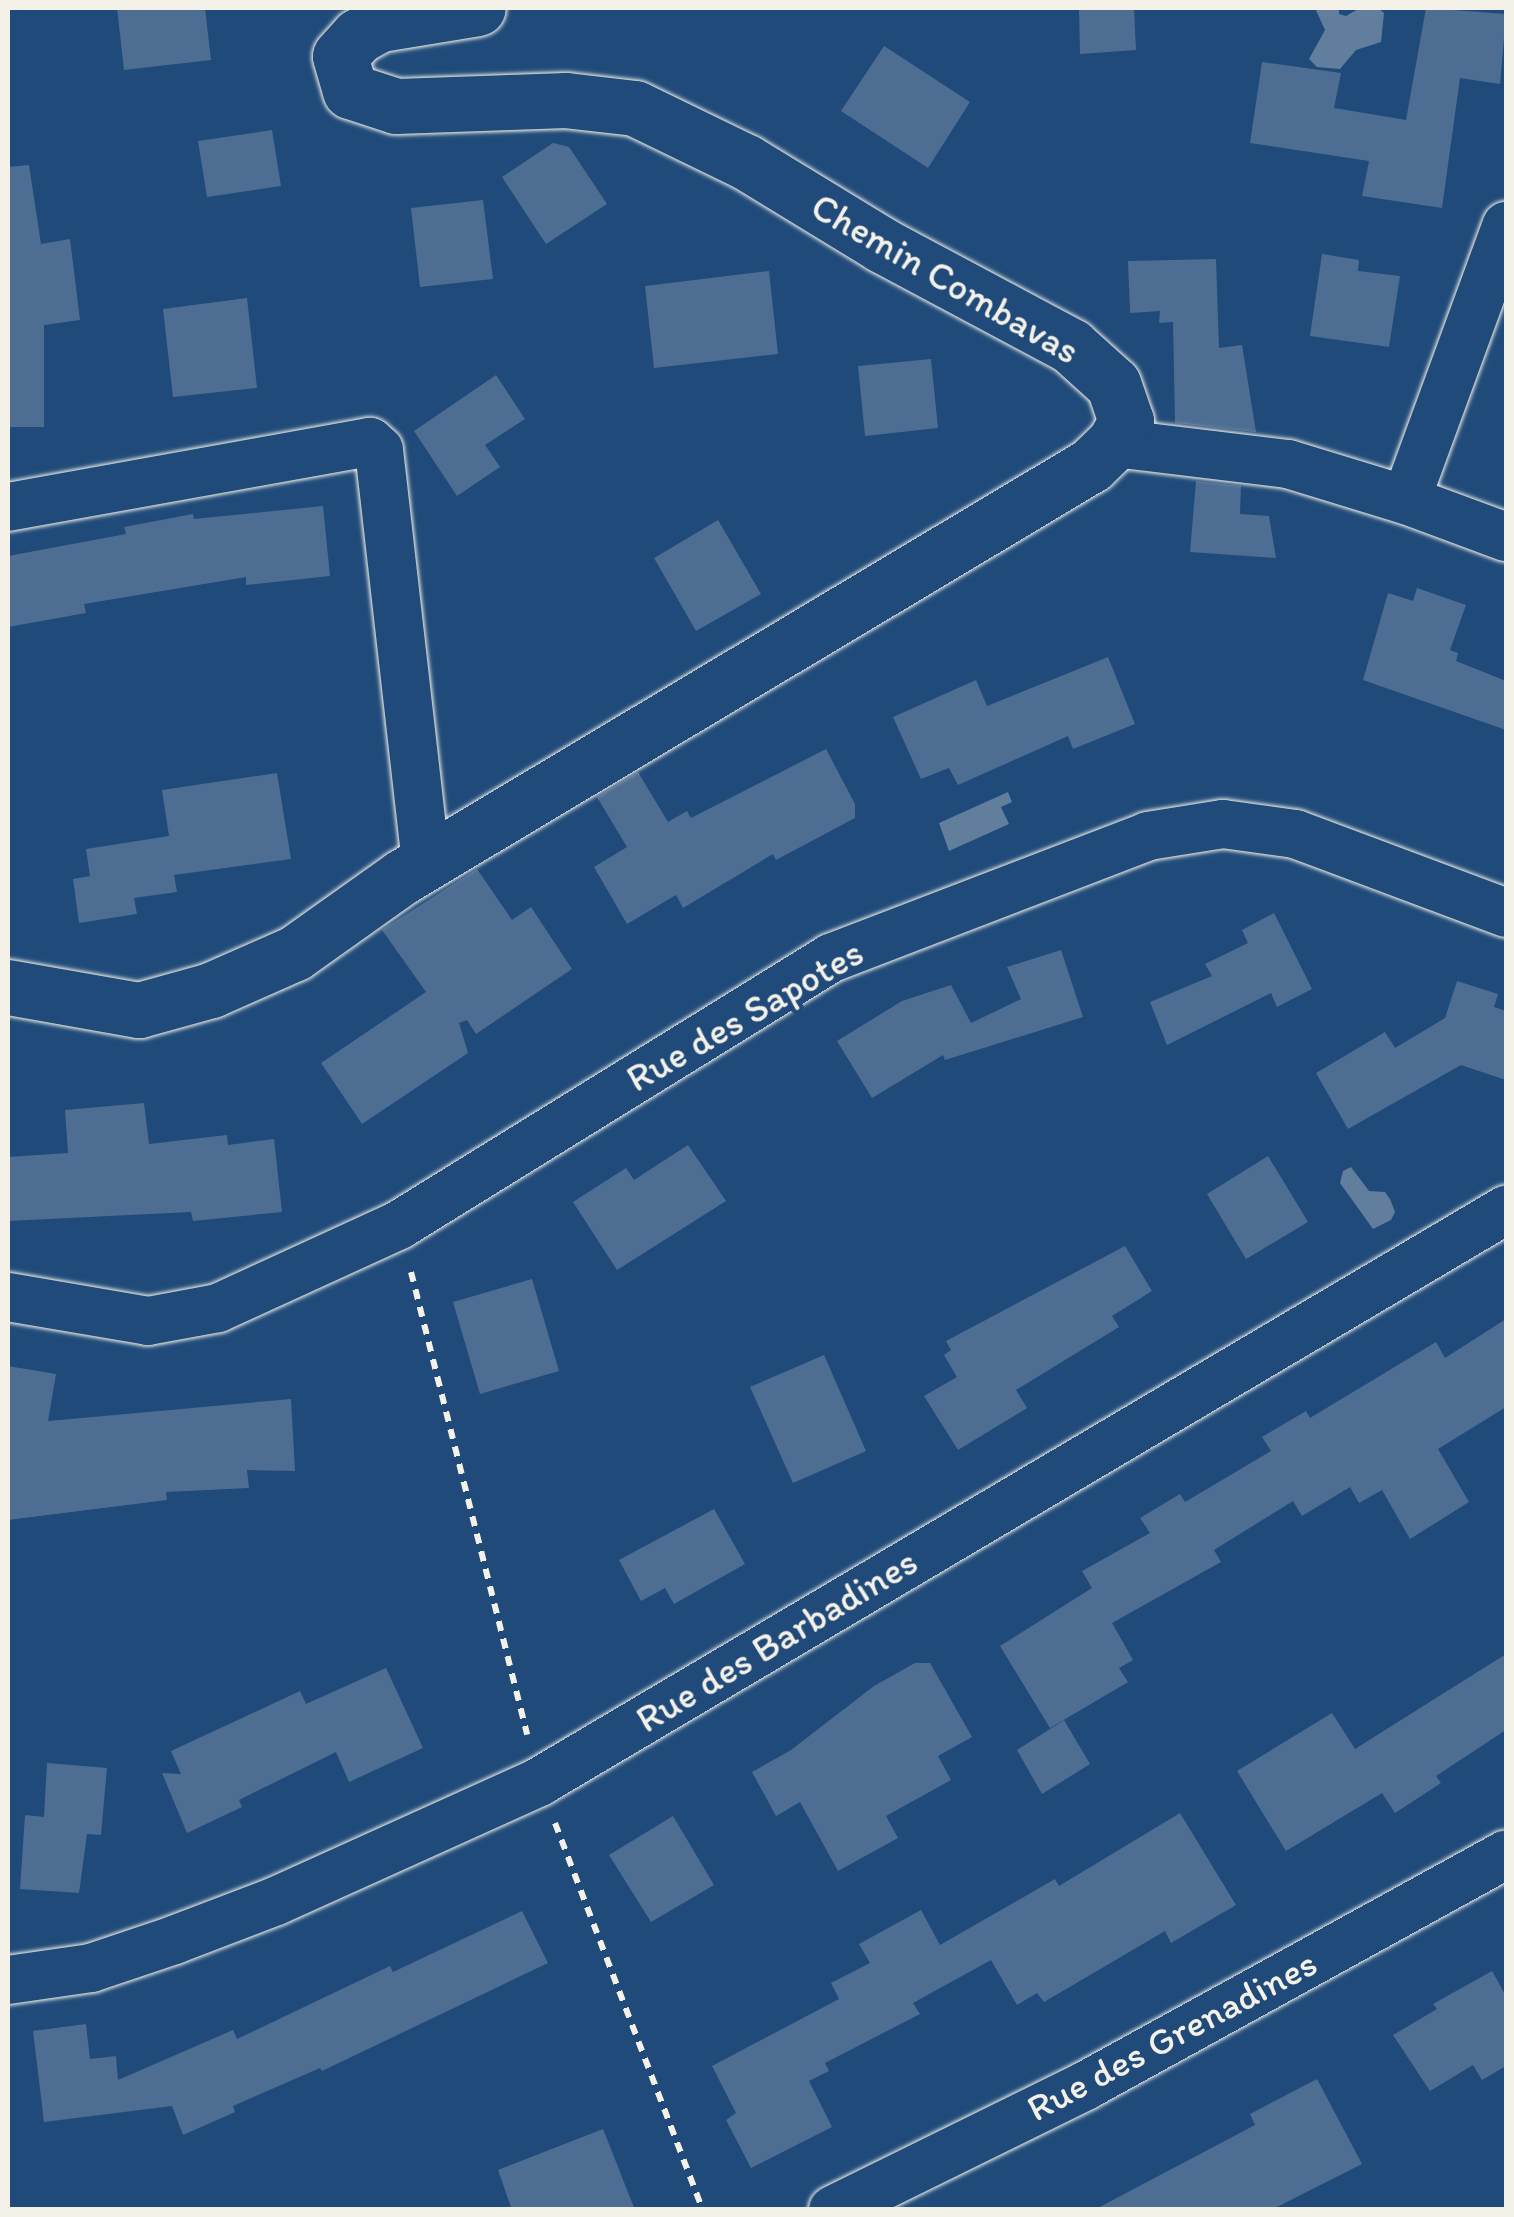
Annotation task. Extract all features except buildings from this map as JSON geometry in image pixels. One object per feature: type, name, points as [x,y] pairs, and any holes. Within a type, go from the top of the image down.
[{"type":"street","name":"Chemin Combavas","points":[[477,8],[380,24],[358,36],[340,56],[350,91],[396,106],[566,100],[635,108],[746,162],[882,245],[1072,346],[1113,384],[1126,421],[1114,443]]},
{"type":"street","points":[[1406,500],[1506,226]]},
{"type":"street","points":[[8,507],[370,442],[378,450],[426,863]]},
{"type":"street","points":[[8,987],[139,1010],[212,990],[295,953],[426,863],[1092,464],[1114,443],[1288,464],[1406,500],[1506,537]]},
{"type":"street","name":"Rue des Sapotes","points":[[8,1296],[148,1320],[218,1308],[399,1225],[831,958],[1148,836],[1223,824],[1295,834],[1506,913]]},
{"type":"street","name":"Rue des Barbadines","points":[[8,1980],[91,1968],[174,1940],[276,1901],[539,1782],[1506,1210]]},
{"type":"street","name":"Rue des Grenadines","points":[[833,2210],[1085,2086],[1506,1855]]},
{"type":"path","points":[[399,1225],[539,1782],[703,2210]]},
{"type":"water","points":[[1315,8],[1339,8],[1339,14],[1346,16],[1360,8],[1378,8],[1384,13],[1381,42],[1356,50],[1340,69],[1317,67],[1309,59],[1325,30]]},
{"type":"water","points":[[1008,792],[1012,802],[1001,807],[1009,824],[949,851],[939,823]]},
{"type":"water","points":[[1351,1167],[1369,1191],[1385,1192],[1395,1212],[1391,1220],[1373,1229],[1340,1183],[1343,1171]]}]
